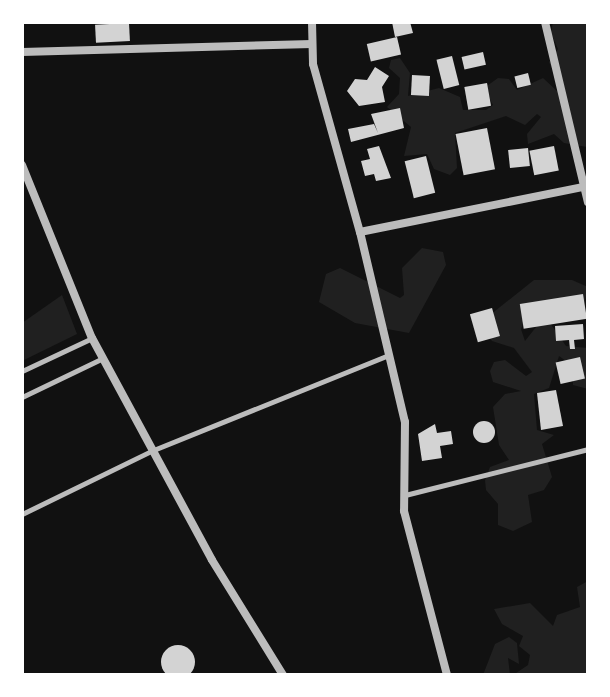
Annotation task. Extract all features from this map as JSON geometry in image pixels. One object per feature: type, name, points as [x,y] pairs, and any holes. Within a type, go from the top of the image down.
[{"type":"street","points":[[312,22],[312,44],[405,422],[404,496],[447,675]]},
{"type":"street","points":[[545,22],[588,202]]},
{"type":"street","points":[[22,52],[312,44]]},
{"type":"street","points":[[22,165],[92,338],[151,451],[283,675]]},
{"type":"street","points":[[360,232],[586,186]]},
{"type":"lane","points":[[22,371],[92,338]]},
{"type":"lane","points":[[22,514],[151,451],[389,355]]},
{"type":"lane","points":[[22,397],[103,358]]},
{"type":"lane","points":[[404,496],[588,449]]},
{"type":"shaded area","points":[[553,22],[588,22],[587,147],[564,143],[554,134],[528,144],[527,134],[541,117],[537,114],[525,125],[506,116],[455,133],[457,168],[450,175],[434,169],[427,154],[404,156],[411,127],[387,107],[399,94],[400,78],[389,68],[391,60],[400,58],[410,73],[408,96],[439,88],[460,97],[463,110],[486,110],[493,105],[484,88],[498,78],[509,79],[517,90],[543,78],[557,91],[558,81],[549,62],[558,49],[551,33]]},
{"type":"shaded area","points":[[422,248],[443,252],[446,265],[409,333],[355,323],[319,302],[326,274],[340,268],[400,298],[404,295],[402,268]]},
{"type":"shaded area","points":[[534,280],[572,280],[588,287],[584,304],[525,320],[521,329],[525,341],[540,322],[550,323],[566,346],[588,348],[588,389],[573,385],[573,366],[559,356],[549,388],[534,394],[537,430],[554,435],[542,444],[552,477],[544,490],[528,495],[532,522],[513,531],[498,525],[498,504],[486,490],[485,480],[490,467],[509,460],[499,445],[493,407],[505,394],[521,391],[493,382],[490,371],[494,362],[505,360],[526,376],[532,372],[514,348],[492,341],[486,333],[490,315]]},
{"type":"shaded area","points":[[62,295],[77,334],[22,361],[22,323]]},
{"type":"shaded area","points":[[588,581],[588,675],[513,675],[528,665],[530,655],[519,646],[523,636],[502,624],[494,609],[530,603],[553,626],[557,615],[580,607],[577,587]]},
{"type":"shaded area","points":[[509,637],[517,643],[519,664],[508,658],[510,675],[483,675],[495,644]]},
{"type":"building","points":[[392,22],[410,22],[413,33],[395,37]]},
{"type":"building","points":[[129,23],[130,41],[96,43],[95,25]]},
{"type":"building","points":[[397,37],[401,55],[371,62],[367,44]]},
{"type":"building","points":[[483,52],[486,65],[464,70],[462,57]]},
{"type":"building","points":[[452,56],[459,85],[444,89],[436,60]]},
{"type":"building","points":[[375,67],[389,76],[382,87],[385,102],[359,106],[347,91],[355,79],[367,80]]},
{"type":"building","points":[[528,73],[531,85],[517,88],[514,76]]},
{"type":"building","points":[[412,75],[430,76],[429,96],[411,95]]},
{"type":"building","points":[[487,83],[491,106],[468,110],[464,87]]},
{"type":"building","points":[[400,108],[404,128],[351,142],[348,129],[374,124],[378,133],[371,114]]},
{"type":"building","points":[[487,128],[495,169],[464,175],[456,134]]},
{"type":"building","points":[[379,146],[391,178],[376,181],[374,174],[365,176],[361,161],[370,159],[367,149]]},
{"type":"building","points":[[554,146],[559,171],[534,175],[529,151]]},
{"type":"building","points":[[528,148],[530,166],[510,168],[508,150]]},
{"type":"building","points":[[426,156],[435,193],[414,198],[405,161]]},
{"type":"building","points":[[583,294],[587,319],[524,329],[520,304]]},
{"type":"building","points":[[492,308],[500,336],[478,342],[470,314]]},
{"type":"building","points":[[583,324],[584,339],[574,340],[575,349],[570,349],[569,340],[556,341],[555,326]]},
{"type":"building","points":[[580,357],[585,378],[561,384],[556,363]]},
{"type":"building","points":[[556,390],[563,426],[541,430],[537,393]]},
{"type":"building","points":[[484,421],[492,424],[495,432],[492,440],[484,443],[476,440],[473,432],[476,424]]},
{"type":"building","points":[[435,424],[437,433],[451,431],[453,444],[440,446],[442,458],[422,461],[418,434]]},
{"type":"building","points":[[178,645],[190,650],[195,662],[190,674],[178,679],[166,674],[161,662],[166,650]]}]
